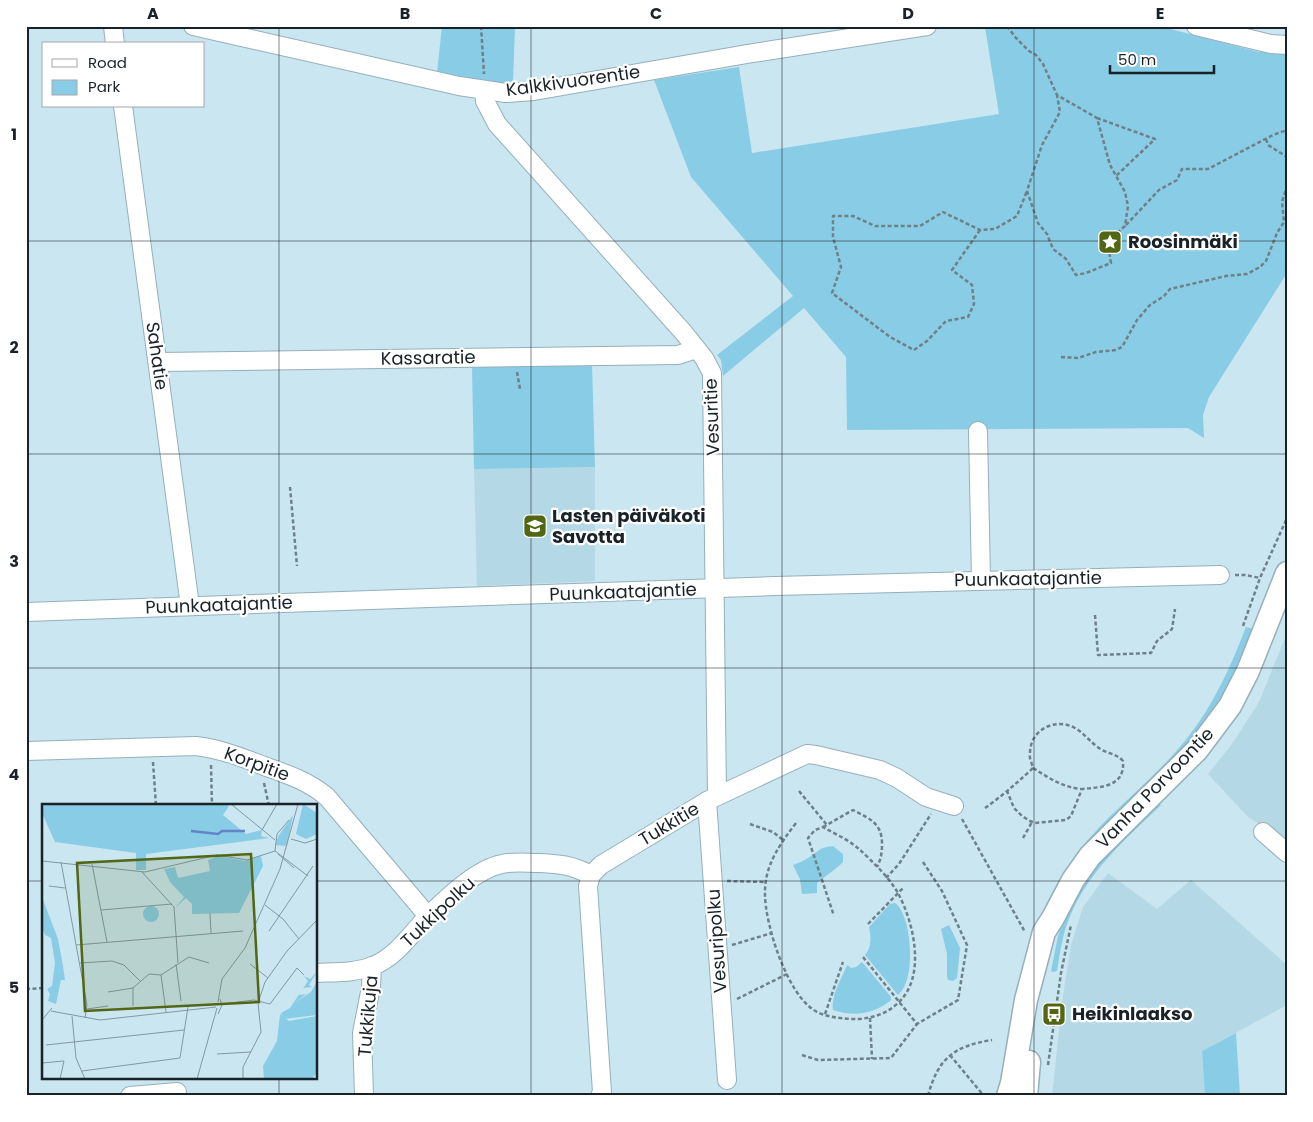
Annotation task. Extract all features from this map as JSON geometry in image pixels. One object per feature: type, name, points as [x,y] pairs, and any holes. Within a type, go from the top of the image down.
[{"type":"main road","name":"Vanha Porvoontie","points":[[1026,1096],[1028,1068],[1054,935],[1063,918],[1061,900],[1090,856],[1197,750],[1230,706],[1248,671],[1287,573]]},
{"type":"main road","name":"Vanha Porvoontie","points":[[1008,1096],[1034,966],[1044,932],[1063,918]]},
{"type":"street","points":[[113,26],[115,42]]},
{"type":"street","name":"Kalkkivuorentie","points":[[193,26],[484,91],[506,93],[927,26]]},
{"type":"street","points":[[1196,26],[1271,44],[1287,45]]},
{"type":"street","name":"Vesuritie","points":[[484,91],[486,101],[497,124],[683,332],[705,360],[712,373],[716,588],[712,798]]},
{"type":"street","name":"Sahatie","points":[[123,108],[190,606]]},
{"type":"street","name":"Kassaratie","points":[[158,362],[678,355],[696,349]]},
{"type":"street","points":[[978,431],[981,580]]},
{"type":"street","name":"Puunkaatajantie","points":[[26,612],[716,588],[1220,575]]},
{"type":"street","name":"Korpitie","points":[[26,752],[196,746],[222,750],[296,777],[315,787],[327,797],[428,916]]},
{"type":"street","name":"Tukkitie","points":[[591,875],[601,865],[712,798],[807,754],[816,754],[880,770],[897,778],[926,797],[947,804]]},
{"type":"street","name":"Vesuripolku","points":[[712,798],[713,880],[727,1080]]},
{"type":"street","points":[[1263,832],[1287,853]]},
{"type":"street","name":"Tukkipolku","points":[[318,973],[350,971],[372,966],[386,959],[463,884],[480,872],[500,864],[515,862],[567,865],[591,875]]},
{"type":"street","points":[[591,875],[588,886],[602,1095]]},
{"type":"street","name":"Tukkikuja","points":[[364,1096],[362,1033],[371,987],[372,966]]},
{"type":"street","points":[[130,1096],[177,1092]]},
{"type":"path","points":[[481,26],[484,91]]},
{"type":"path","points":[[980,230],[952,270],[972,285],[974,304],[968,317],[946,321],[927,341],[914,350],[890,337],[832,293],[841,267],[833,237],[833,216],[853,216],[875,226],[920,226],[943,212],[980,230],[995,229],[1017,216],[1042,144],[1060,112],[1057,94],[1043,64],[1036,55],[1016,38],[1007,26]]},
{"type":"path","points":[[1057,94],[1097,118],[1155,139],[1116,176]]},
{"type":"path","points":[[1097,118],[1110,165],[1125,192],[1128,206],[1125,226]]},
{"type":"path","points":[[1027,191],[1038,223],[1047,234],[1053,249],[1066,259],[1076,275],[1086,274],[1111,263],[1109,252],[1113,236],[1159,190],[1177,180],[1182,169],[1208,169],[1287,130]]},
{"type":"path","points":[[1266,139],[1268,145],[1287,158]]},
{"type":"path","points":[[1061,358],[1078,358],[1096,352],[1122,348],[1137,320],[1150,305],[1164,296],[1170,289],[1226,276],[1248,274],[1260,267],[1266,261],[1277,233],[1284,222],[1282,202],[1287,186]]},
{"type":"path","points":[[290,487],[297,566]]},
{"type":"path","points":[[1243,626],[1260,578],[1287,518]]},
{"type":"path","points":[[1220,575],[1245,575],[1260,578]]},
{"type":"path","points":[[1095,615],[1098,656],[1152,653],[1157,641],[1172,629],[1175,609]]},
{"type":"path","points":[[1062,724],[1074,727],[1102,750],[1117,755],[1123,761],[1124,770],[1114,783],[1096,788],[1082,789],[1068,788],[1033,768],[1030,753],[1032,742],[1040,730],[1049,725],[1062,724]]},
{"type":"path","points":[[210,748],[212,804]]},
{"type":"path","points":[[152,760],[156,804]]},
{"type":"path","points":[[264,766],[265,792],[268,804]]},
{"type":"path","points":[[985,808],[1008,791],[1033,768]]},
{"type":"path","points":[[1008,791],[1014,808],[1032,822],[1066,820],[1071,816],[1082,789]]},
{"type":"path","points":[[799,791],[827,825]]},
{"type":"path","points":[[886,878],[947,804],[1027,935]]},
{"type":"path","points":[[834,916],[808,838],[815,830],[823,828],[853,810],[878,826],[882,833],[882,858],[877,867]]},
{"type":"path","points":[[1023,838],[1032,822]]},
{"type":"path","points":[[796,823],[783,840],[768,866],[765,882],[766,902],[780,960],[803,1000],[816,1011],[834,1017],[850,1019],[870,1018],[885,1012],[900,1001],[909,988],[914,975],[916,958],[911,927],[898,894],[877,867],[857,847],[823,828]]},
{"type":"path","points":[[750,824],[773,832],[783,840]]},
{"type":"path","points":[[802,1055],[818,1060],[891,1058],[917,1024],[958,1000],[968,945],[942,891],[923,862]]},
{"type":"path","points":[[713,880],[765,882]]},
{"type":"path","points":[[868,924],[903,888]]},
{"type":"path","points":[[1047,1071],[1065,947],[1063,918]]},
{"type":"path","points":[[718,949],[772,933]]},
{"type":"path","points":[[863,957],[917,1024]]},
{"type":"path","points":[[825,1014],[843,962]]},
{"type":"path","points":[[722,1007],[787,974]]},
{"type":"path","points":[[26,989],[42,988]]},
{"type":"path","points":[[870,1018],[872,1059]]},
{"type":"path","points":[[928,1096],[939,1067],[950,1056],[972,1043],[992,1040]]},
{"type":"path","points":[[950,1056],[984,1096]]},
{"type":"shaded area","name":"Lasten päiväkoti Savotta","points":[[595,467],[595,581],[477,586],[474,469]]},
{"type":"shaded area","points":[[1287,633],[1287,841],[1248,817],[1208,774],[1232,744],[1259,702]]},
{"type":"shaded area","points":[[1108,873],[1157,909],[1191,880],[1287,965],[1287,1005],[1202,1051],[1205,1096],[1052,1096],[1062,1002],[1071,945],[1083,907]]},
{"type":"green space","points":[[442,26],[515,26],[513,83],[484,82],[437,73]]},
{"type":"green space","points":[[1159,26],[1259,52],[1287,53],[1287,273],[1209,397],[1203,415],[1204,438],[1188,428],[847,430],[846,357],[804,308],[723,376],[721,360],[717,355],[793,296],[691,177],[654,80],[739,67],[752,153],[999,114],[985,27]]},
{"type":"green space","points":[[592,365],[595,467],[474,469],[472,367]]},
{"type":"green space","points":[[1246,627],[1254,629],[1229,688],[1202,730],[1092,842],[1037,925],[1049,899],[1073,859],[1114,812],[1175,753],[1188,737],[1206,711],[1221,684]]},
{"type":"green space","points":[[1157,802],[1161,805],[1109,857],[1086,886],[1067,925],[1057,971],[1051,971],[1058,936],[1066,913],[1088,873]]},
{"type":"green space","points":[[833,846],[843,854],[843,862],[817,883],[817,893],[802,894],[800,879],[793,865],[805,860],[821,849]]},
{"type":"green space","points":[[895,903],[901,910],[905,920],[910,948],[908,976],[904,988],[898,995],[865,955],[869,949],[870,942],[869,927],[890,904]]},
{"type":"green space","points":[[949,925],[960,948],[957,978],[953,981],[948,980],[947,977],[947,954],[941,929]]},
{"type":"green space","points":[[862,962],[891,997],[891,1000],[885,1005],[864,1013],[856,1014],[833,1010],[835,993],[847,965],[851,968],[856,967]]},
{"type":"green space","points":[[1236,1033],[1240,1096],[1205,1096],[1202,1051]]},
{"type":"place","name":"Roosinmäki","points":[[1110,242]]},
{"type":"place","name":"Lasten päiväkoti Savotta","points":[[535,526]]},
{"type":"place","name":"Heikinlaakso","points":[[1054,1014]]}]
